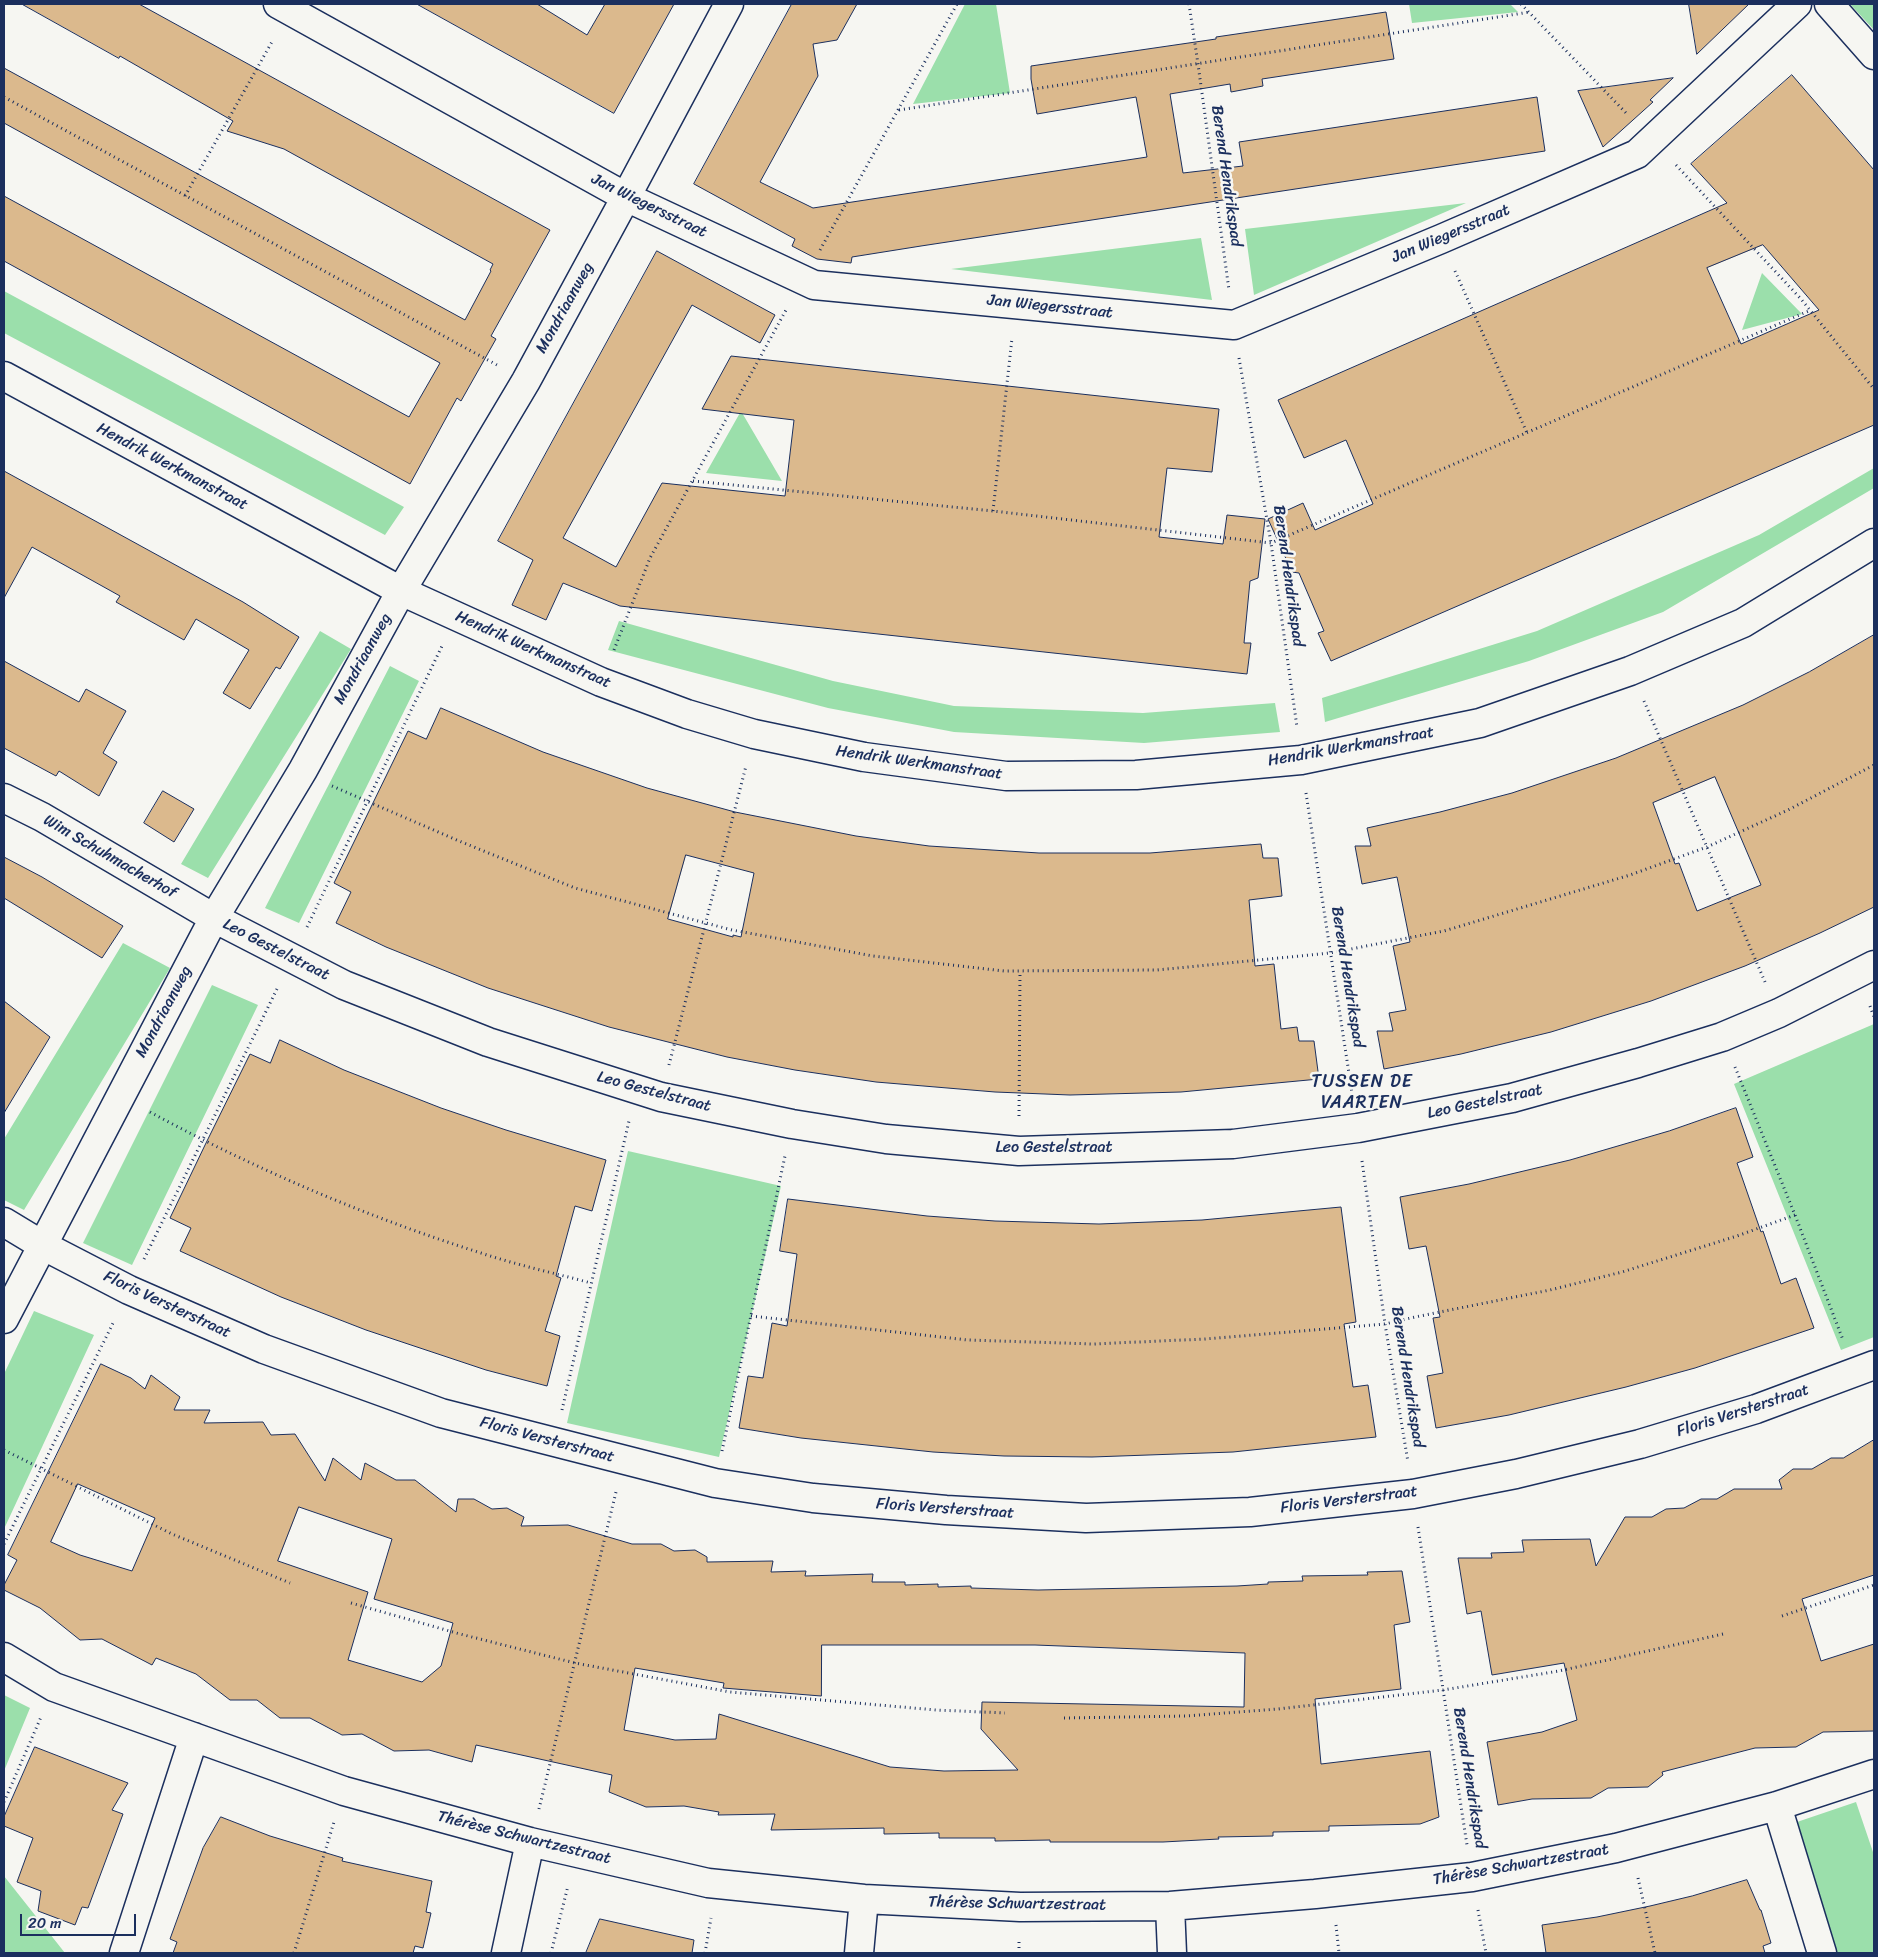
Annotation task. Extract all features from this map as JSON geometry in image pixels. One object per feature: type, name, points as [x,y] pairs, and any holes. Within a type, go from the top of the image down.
[{"type":"street","name":"Mondriaanweg","points":[[4,1318],[214,918],[303,770],[401,591],[526,381],[729,4]]},
{"type":"street","name":"Jan Wiegersstraat","points":[[284,7],[626,197],[814,285],[1234,325],[1441,239],[1637,154],[1797,4]]},
{"type":"street","points":[[1829,4],[1874,55]]},
{"type":"street","name":"Hendrik Werkmanstraat","points":[[4,376],[401,591],[602,682],[687,714],[754,734],[864,757],[1006,776],[1136,775],[1301,760],[1480,723],[1630,671],[1743,623],[1874,543]]},
{"type":"street","name":"Wim Schuhmacherhof","points":[[4,798],[42,817],[214,918]]},
{"type":"street","name":"Leo Gestelstraat","points":[[214,918],[344,985],[488,1042],[649,1093],[792,1124],[886,1139],[1019,1151],[1233,1144],[1358,1128],[1512,1098],[1638,1063],[1722,1036],[1779,1014],[1874,965]]},
{"type":"street","points":[[4,1222],[42,1245]]},
{"type":"street","name":"Floris Versterstraat","points":[[42,1245],[129,1290],[264,1349],[441,1413],[715,1483],[813,1498],[946,1510],[1086,1518],[1250,1512],[1413,1494],[1516,1474],[1640,1444],[1756,1409],[1865,1369]]},
{"type":"street","name":"Thérèse Schwartzestraat","points":[[4,1657],[54,1687],[344,1790],[530,1842],[708,1883],[864,1899],[1020,1907],[1170,1906],[1314,1894],[1472,1877],[1630,1845],[1777,1806],[1874,1774]]},
{"type":"street","points":[[124,1953],[194,1737]]},
{"type":"street","points":[[1777,1806],[1822,1953]]},
{"type":"street","points":[[506,1953],[530,1842]]},
{"type":"street","points":[[858,1953],[864,1899]]},
{"type":"street","points":[[1170,1906],[1172,1953]]},
{"type":"path","points":[[602,682],[650,558],[957,4]]},
{"type":"path","name":"Berend Hendrikspad","points":[[1188,4],[1234,325],[1272,543],[1301,760],[1358,1128],[1385,1324],[1472,1877],[1486,1953]]},
{"type":"path","points":[[1521,4],[1652,140],[1810,310],[1874,389]]},
{"type":"path","points":[[185,196],[284,7]]},
{"type":"path","points":[[898,110],[1530,12]]},
{"type":"path","points":[[4,97],[526,381]]},
{"type":"path","points":[[1441,239],[1527,432]]},
{"type":"path","points":[[993,511],[1015,303]]},
{"type":"path","points":[[693,481],[993,511],[1272,543],[1810,310]]},
{"type":"path","points":[[4,1544],[292,958],[457,616]]},
{"type":"path","points":[[1630,671],[1779,1014]]},
{"type":"path","points":[[554,1442],[591,1283],[649,1093],[705,924],[754,734]]},
{"type":"path","points":[[303,770],[367,802],[575,888],[705,924],[873,956],[1020,972],[1032,970],[1157,970],[1330,953],[1444,930],[1630,875],[1707,847],[1788,810],[1874,765]]},
{"type":"path","points":[[1019,1151],[1020,972]]},
{"type":"path","points":[[1722,1036],[1795,1216],[1865,1369]]},
{"type":"path","points":[[120,1096],[201,1140],[348,1206],[481,1253],[591,1283]]},
{"type":"path","points":[[715,1483],[792,1124]]},
{"type":"path","points":[[751,1316],[968,1340],[1093,1344],[1205,1339],[1385,1324],[1550,1290],[1622,1272],[1795,1216]]},
{"type":"path","points":[[4,1450],[172,1534],[290,1583]]},
{"type":"path","points":[[530,1842],[624,1460]]},
{"type":"path","points":[[1782,1616],[1874,1585]]},
{"type":"path","points":[[351,1603],[460,1634],[575,1663],[730,1692],[936,1710],[1005,1713]]},
{"type":"path","points":[[1064,1718],[1186,1716],[1278,1709],[1444,1690],[1559,1671],[1723,1634]]},
{"type":"path","points":[[4,1802],[54,1687]]},
{"type":"path","points":[[294,1953],[344,1790]]},
{"type":"path","points":[[1630,1845],[1656,1953]]},
{"type":"path","points":[[551,1953],[576,1853]]},
{"type":"green space","points":[[965,4],[996,4],[1010,93],[913,104]]},
{"type":"green space","points":[[1409,4],[1510,4],[1518,12],[1412,23]]},
{"type":"green space","points":[[1850,4],[1874,4],[1874,30]]},
{"type":"green space","points":[[1466,203],[1254,295],[1245,229]]},
{"type":"green space","points":[[1201,238],[1212,300],[951,269]]},
{"type":"green space","points":[[1762,273],[1802,314],[1742,330]]},
{"type":"green space","points":[[4,291],[404,507],[385,535],[4,333]]},
{"type":"green space","points":[[741,411],[782,481],[706,473]]},
{"type":"green space","points":[[1874,468],[1874,488],[1663,612],[1529,661],[1325,722],[1322,698],[1537,631],[1759,535]]},
{"type":"green space","points":[[619,621],[833,681],[954,706],[1143,713],[1275,703],[1280,732],[1144,743],[954,732],[828,708],[608,650]]},
{"type":"green space","points":[[320,631],[351,649],[208,878],[181,864]]},
{"type":"green space","points":[[390,666],[419,681],[299,923],[265,908]]},
{"type":"green space","points":[[123,943],[170,968],[24,1210],[4,1200],[4,1139]]},
{"type":"green space","points":[[212,985],[258,1005],[132,1265],[83,1243]]},
{"type":"green space","points":[[1874,1024],[1874,1337],[1841,1350],[1734,1084]]},
{"type":"green space","points":[[628,1151],[781,1186],[719,1457],[567,1423]]},
{"type":"green space","points":[[34,1311],[94,1335],[4,1529],[4,1374]]},
{"type":"green space","points":[[4,1695],[30,1708],[4,1771]]},
{"type":"green space","points":[[1856,1802],[1874,1855],[1874,1953],[1833,1953],[1797,1822]]},
{"type":"green space","points":[[4,1876],[65,1953],[4,1953]]},
{"type":"building","points":[[22,4],[139,4],[550,230],[491,336],[496,339],[461,401],[457,398],[410,484],[4,261],[4,196],[409,417],[440,363],[4,123],[4,68],[465,320],[493,264],[284,149],[227,131],[233,121],[120,56],[119,58]]},
{"type":"building","points":[[417,4],[537,4],[587,35],[605,4],[674,4],[614,113]]},
{"type":"building","points":[[792,4],[857,4],[837,40],[813,44],[818,76],[760,182],[813,208],[1147,157],[1136,97],[1037,114],[1031,79],[1031,66],[1386,12],[1394,59],[1262,79],[1263,86],[1231,92],[1230,84],[1170,94],[1183,173],[1243,166],[1239,142],[1537,97],[1545,151],[852,257],[851,263],[817,259],[792,246],[795,239],[694,184]]},
{"type":"building","points":[[1689,4],[1749,4],[1697,54]]},
{"type":"building","points":[[1792,75],[1874,170],[1874,425],[1331,661],[1318,633],[1324,631],[1299,573],[1292,572],[1268,519],[1303,503],[1315,530],[1373,504],[1346,440],[1304,458],[1278,400],[1727,203],[1691,164]],"holes":[[[1763,245],[1819,310],[1741,344],[1707,268]]]},
{"type":"building","points":[[1673,78],[1650,100],[1653,102],[1603,147],[1578,91]]},
{"type":"building","points":[[657,251],[775,315],[760,343],[692,305],[563,538],[616,567],[662,483],[785,496],[794,420],[702,409],[731,356],[1219,409],[1212,472],[1167,468],[1159,537],[1223,544],[1227,515],[1265,519],[1258,578],[1250,581],[1244,643],[1251,643],[1247,674],[620,606],[563,583],[546,620],[512,605],[533,560],[498,541]]},
{"type":"building","points":[[4,471],[243,602],[299,637],[280,669],[276,667],[250,709],[223,693],[249,650],[196,619],[184,640],[116,602],[120,596],[32,547],[4,598]]},
{"type":"building","points":[[1874,635],[1874,907],[1745,966],[1651,1001],[1551,1032],[1461,1054],[1384,1069],[1377,1031],[1393,1031],[1389,1013],[1406,1010],[1393,946],[1410,942],[1397,877],[1362,884],[1355,846],[1371,846],[1367,828],[1440,812],[1512,793],[1616,758],[1743,705],[1809,672]],"holes":[[[1715,777],[1761,885],[1697,911],[1679,863],[1675,864],[1653,803]]]},
{"type":"building","points":[[4,661],[79,702],[86,689],[126,711],[103,753],[117,762],[99,796],[59,771],[56,776],[4,748]]},
{"type":"building","points":[[441,708],[543,752],[647,788],[735,812],[856,836],[929,846],[1039,853],[1150,853],[1261,844],[1263,858],[1278,858],[1282,896],[1249,900],[1255,966],[1274,964],[1281,1029],[1297,1027],[1299,1041],[1314,1041],[1319,1079],[1181,1092],[1070,1095],[995,1092],[876,1082],[795,1070],[727,1057],[609,1027],[488,988],[386,947],[336,923],[351,892],[334,883],[408,731],[426,739]],"holes":[[[686,855],[754,873],[741,937],[733,935],[733,937],[668,919]]]},
{"type":"building","points":[[163,791],[194,809],[174,842],[144,823]]},
{"type":"building","points":[[4,857],[42,877],[123,926],[102,958],[4,898]]},
{"type":"building","points":[[4,1001],[50,1037],[4,1113]]},
{"type":"building","points":[[280,1040],[344,1070],[441,1108],[606,1160],[592,1211],[575,1206],[556,1276],[561,1278],[545,1331],[560,1336],[547,1386],[486,1370],[366,1330],[281,1297],[180,1251],[191,1228],[170,1218],[250,1054],[270,1063]]},
{"type":"building","points":[[1736,1108],[1753,1157],[1737,1163],[1761,1232],[1763,1231],[1781,1284],[1796,1278],[1814,1328],[1695,1368],[1626,1387],[1509,1415],[1436,1428],[1427,1376],[1443,1373],[1433,1318],[1440,1317],[1426,1246],[1409,1249],[1400,1197],[1469,1184],[1570,1160],[1669,1131]]},
{"type":"building","points":[[788,1199],[927,1216],[995,1221],[1099,1224],[1202,1220],[1341,1207],[1356,1322],[1344,1324],[1353,1387],[1368,1385],[1376,1437],[1233,1452],[1092,1457],[1004,1456],[933,1452],[801,1438],[739,1428],[748,1376],[763,1378],[772,1323],[787,1326],[797,1254],[780,1251]]},
{"type":"building","points":[[101,1364],[131,1378],[145,1389],[151,1375],[180,1397],[174,1410],[210,1410],[204,1423],[263,1422],[271,1435],[295,1434],[325,1481],[333,1458],[361,1480],[365,1463],[396,1480],[415,1480],[456,1512],[458,1499],[474,1499],[492,1509],[507,1508],[524,1517],[521,1526],[568,1525],[632,1544],[661,1544],[674,1551],[695,1550],[707,1557],[707,1562],[773,1561],[771,1572],[806,1571],[805,1576],[873,1574],[872,1582],[905,1582],[905,1585],[938,1584],[938,1587],[971,1586],[971,1588],[1038,1590],[1237,1586],[1268,1584],[1268,1582],[1303,1581],[1302,1576],[1368,1575],[1367,1572],[1402,1571],[1410,1622],[1394,1625],[1401,1689],[1315,1699],[1321,1764],[1430,1751],[1439,1817],[1420,1824],[1329,1826],[1329,1831],[1273,1832],[1273,1836],[1218,1837],[1219,1839],[1163,1842],[995,1841],[995,1838],[939,1838],[939,1833],[884,1834],[884,1828],[771,1830],[775,1814],[718,1815],[719,1812],[684,1806],[646,1807],[609,1792],[612,1775],[476,1745],[472,1762],[429,1750],[394,1751],[362,1734],[342,1735],[310,1718],[280,1718],[257,1700],[230,1700],[196,1674],[156,1658],[152,1665],[102,1639],[80,1640],[40,1608],[4,1590],[4,1585],[17,1560],[8,1555]],"holes":[[[78,1484],[155,1518],[132,1571],[80,1555],[51,1542]],[[299,1507],[392,1539],[374,1599],[453,1623],[441,1666],[422,1682],[348,1660],[368,1592],[278,1561]],[[822,1645],[1035,1645],[1245,1653],[1244,1707],[982,1702],[981,1729],[1018,1770],[944,1771],[890,1767],[719,1714],[716,1739],[675,1740],[624,1730],[635,1668],[724,1683],[723,1688],[821,1696]]]},
{"type":"building","points":[[1874,1440],[1874,1575],[1802,1599],[1821,1661],[1874,1644],[1874,1731],[1823,1732],[1796,1747],[1755,1748],[1662,1772],[1663,1775],[1648,1787],[1608,1788],[1591,1798],[1532,1799],[1498,1805],[1487,1742],[1542,1732],[1577,1720],[1564,1663],[1492,1675],[1481,1611],[1467,1614],[1458,1558],[1492,1558],[1491,1553],[1524,1552],[1522,1540],[1590,1539],[1596,1566],[1625,1517],[1652,1517],[1666,1509],[1684,1508],[1701,1499],[1717,1499],[1734,1489],[1782,1489],[1779,1480],[1793,1469],[1812,1469],[1831,1458],[1843,1458]]},
{"type":"building","points":[[35,1747],[128,1783],[112,1810],[123,1814],[88,1908],[82,1907],[75,1925],[38,1911],[41,1891],[17,1882],[33,1838],[4,1826],[4,1817]]},
{"type":"building","points":[[221,1817],[270,1836],[343,1858],[342,1861],[432,1881],[426,1912],[431,1913],[423,1948],[415,1946],[413,1953],[173,1953],[177,1942],[170,1939],[203,1848]]},
{"type":"building","points":[[1747,1880],[1761,1910],[1771,1943],[1763,1946],[1765,1953],[1546,1953],[1542,1925],[1597,1917],[1650,1906]]},
{"type":"building","points":[[600,1919],[694,1940],[692,1953],[586,1953]]},
{"type":"district","name":"TUSSEN DE VAARTEN","points":[[1362,1092]]}]
